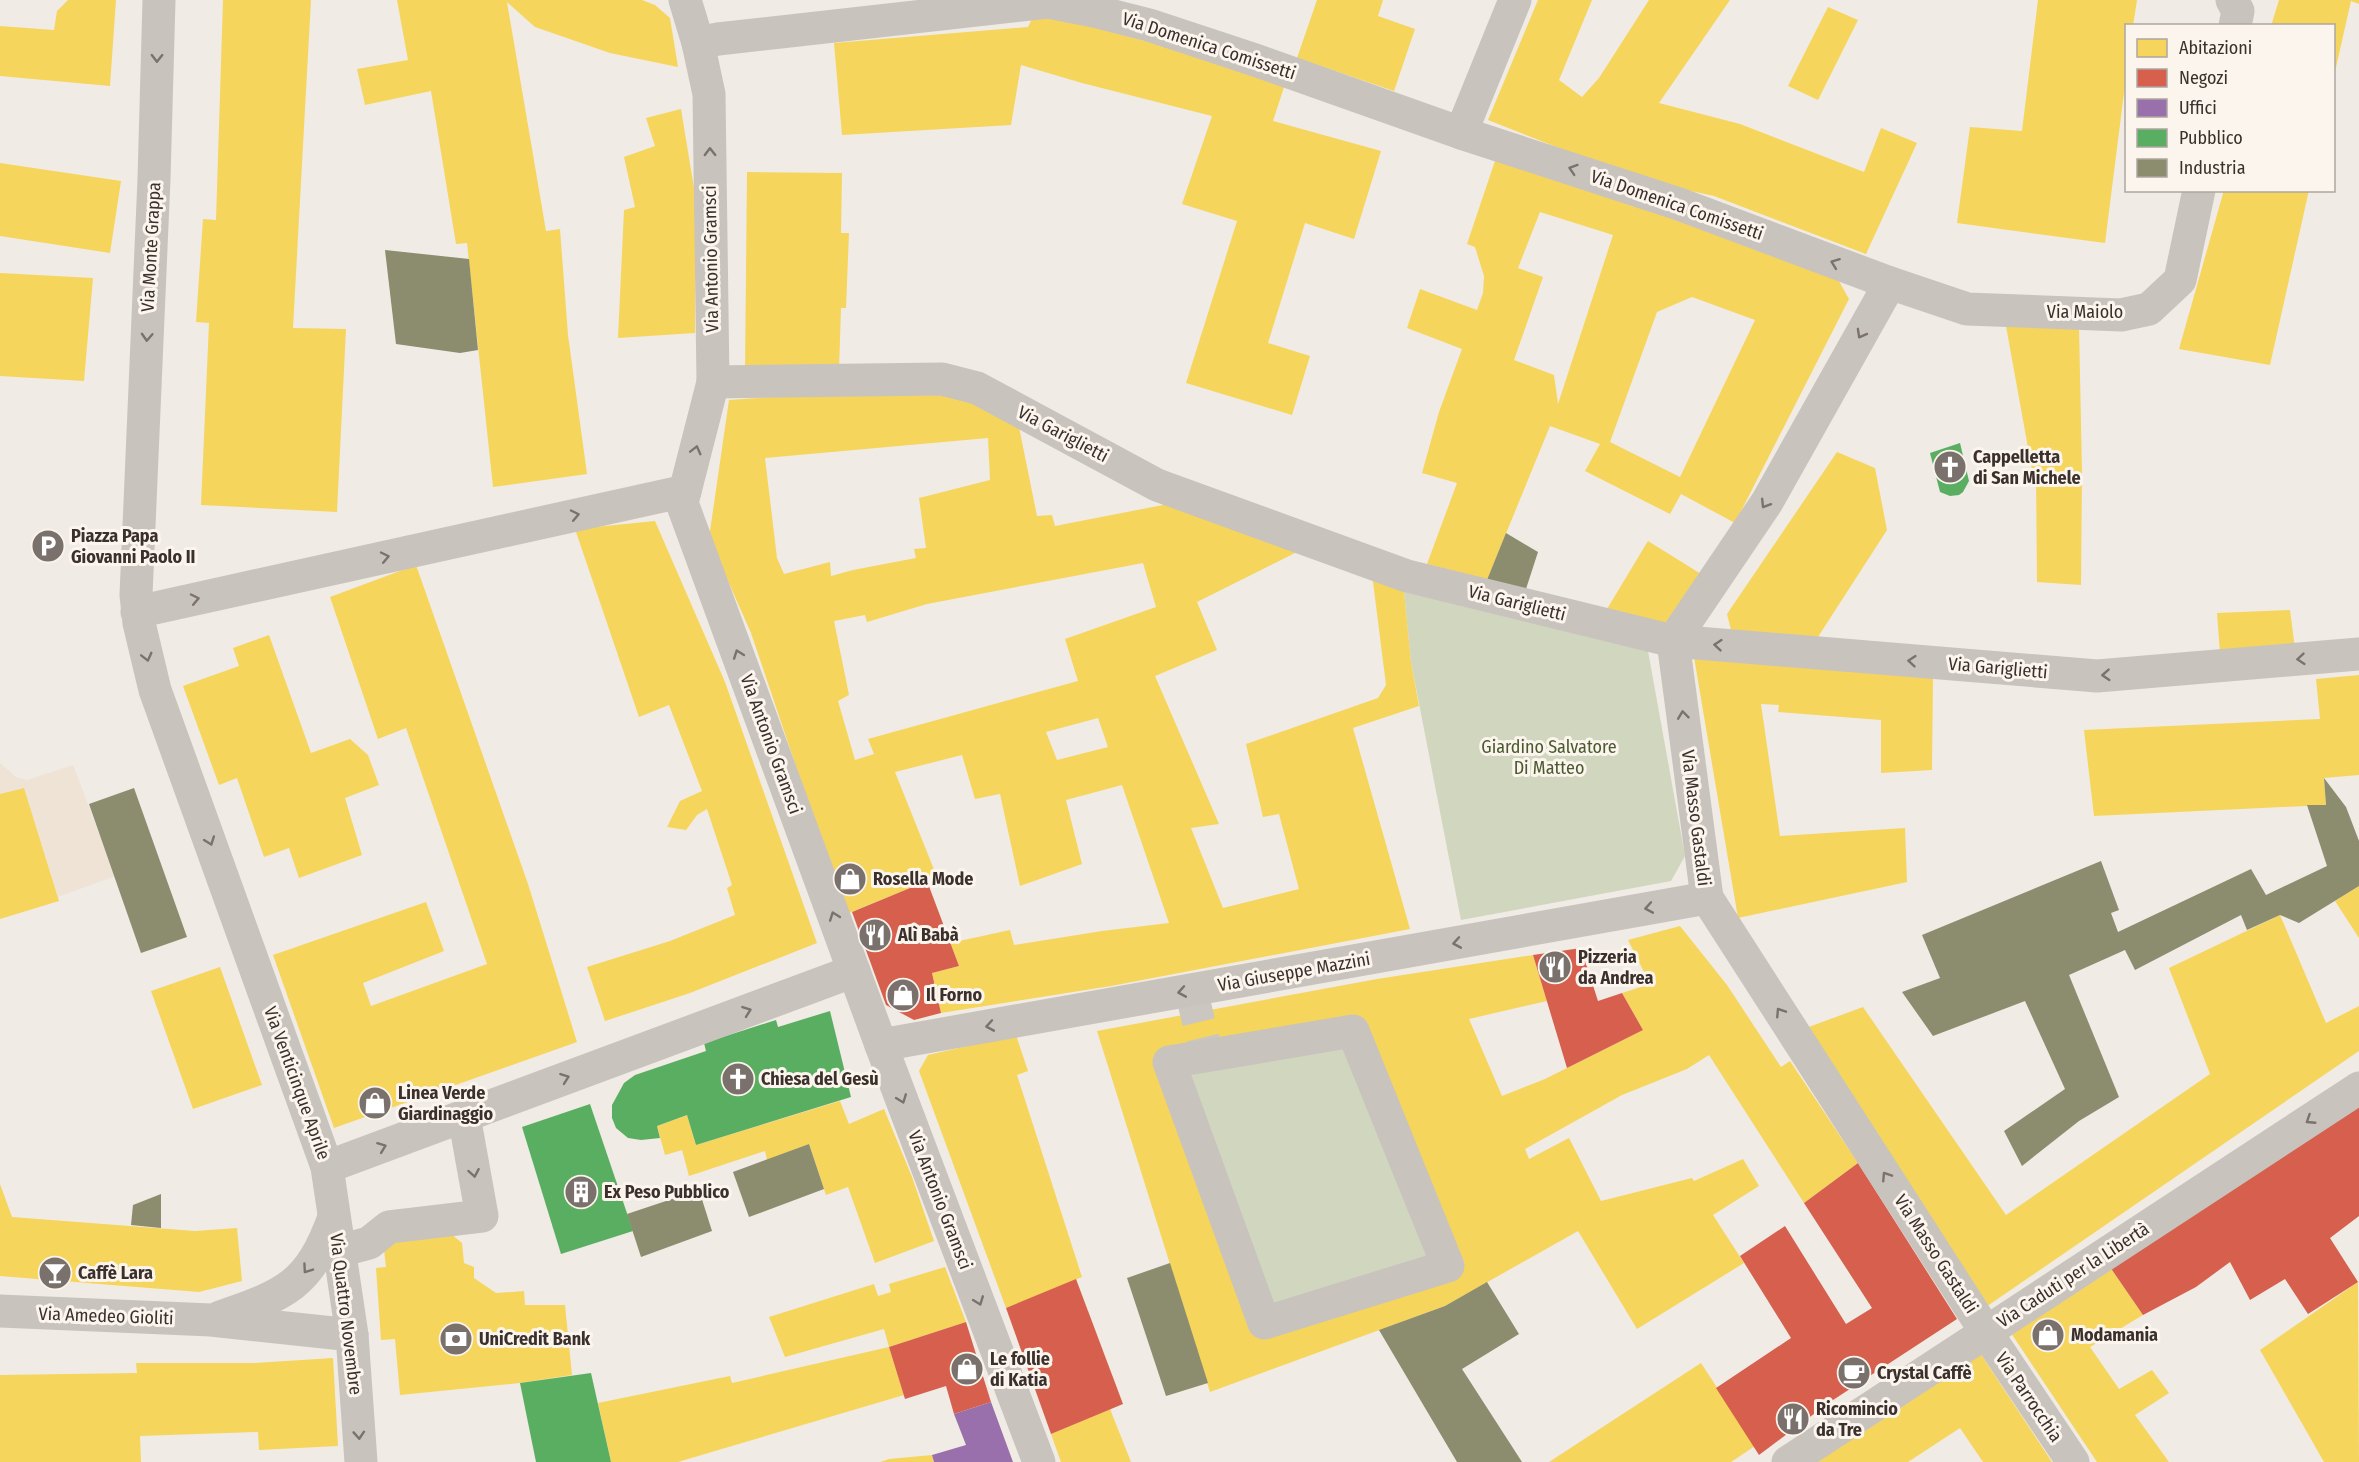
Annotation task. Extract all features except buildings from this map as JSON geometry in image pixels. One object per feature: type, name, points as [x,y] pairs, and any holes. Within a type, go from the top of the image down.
[{"type":"street","name":"Via Monte Grappa","points":[[140,494],[154,179],[159,0]]},
{"type":"street","name":"Via Antonio Gramsci","points":[[685,0],[698,43],[709,94],[713,382],[682,503],[881,1045],[1040,1462]]},
{"type":"street","points":[[1461,133],[1515,0]]},
{"type":"street","points":[[2232,0],[2238,11],[2235,24]]},
{"type":"street","name":"Via Domenica Comissetti","points":[[698,43],[1048,2],[1094,11],[1149,25],[1461,133],[1679,204],[1890,283]]},
{"type":"street","name":"Via Maiolo","points":[[1890,283],[1967,309],[2121,315],[2149,309],[2180,280],[2199,192]]},
{"type":"street","points":[[1673,641],[1767,502],[1890,283]]},
{"type":"street","name":"Via Gariglietti","points":[[713,382],[942,379],[977,388],[1157,485],[1407,576],[1673,641],[2097,676],[2359,654]]},
{"type":"street","points":[[137,612],[685,491]]},
{"type":"street","name":"Via Venticinque Aprile","points":[[140,494],[137,612],[155,690],[327,1167],[854,971]]},
{"type":"street","name":"Via Masso Gastaldi","points":[[1673,641],[1707,898],[1986,1332]]},
{"type":"street","name":"Via Giuseppe Mazzini","points":[[881,1045],[1707,898]]},
{"type":"street","points":[[1353,1032],[1448,1266],[1264,1323],[1169,1062],[1353,1032]]},
{"type":"street","name":"Via Caduti per la Libertà","points":[[1788,1462],[2359,1088]]},
{"type":"street","points":[[339,1251],[369,1243],[389,1227],[482,1216],[464,1116]]},
{"type":"street","name":"Via Quattro Novembre","points":[[327,1167],[352,1335],[361,1462]]},
{"type":"street","name":"Via Amedeo Gioliti","points":[[211,1320],[269,1300],[291,1288],[304,1274],[325,1241],[334,1217]]},
{"type":"street","name":"Via Amedeo Gioliti","points":[[0,1311],[211,1320],[352,1335]]},
{"type":"street","name":"Via Parrocchia","points":[[1986,1332],[2073,1462]]},
{"type":"green space","name":"Giardino Salvatore Di Matteo","points":[[1404,592],[1648,651],[1685,856],[1671,881],[1461,920],[1411,662]]},
{"type":"green space","points":[[1345,1042],[1434,1258],[1267,1310],[1181,1070]]},
{"type":"shaded area","points":[[0,763],[16,777],[27,780],[73,765],[115,876],[58,897],[24,788],[0,794]]},
{"type":"tunnel","points":[[1191,990],[1207,1056]]},
{"type":"place","name":"Cappelletta di San Michele","points":[[1950,467]]},
{"type":"place","name":"Piazza Papa Giovanni Paolo II","points":[[48,546]]},
{"type":"place","name":"Rosella Mode","points":[[850,879]]},
{"type":"place","name":"Alì Babà","points":[[875,935]]},
{"type":"place","name":"Pizzeria da Andrea","points":[[1555,967]]},
{"type":"place","name":"Il Forno","points":[[903,995]]},
{"type":"place","name":"Chiesa del Gesù","points":[[738,1079]]},
{"type":"place","name":"Linea Verde Giardinaggio","points":[[375,1103]]},
{"type":"place","name":"Ex Peso Pubblico","points":[[581,1192]]},
{"type":"place","name":"Caffè Lara","points":[[55,1273]]},
{"type":"place","name":"Modamania","points":[[2048,1335]]},
{"type":"place","name":"UniCredit Bank","points":[[456,1339]]},
{"type":"place","name":"Le follie di Katia","points":[[967,1369]]},
{"type":"place","name":"Crystal Caffè","points":[[1854,1373]]},
{"type":"place","name":"Ricomincio da Tre","points":[[1793,1419]]}]
